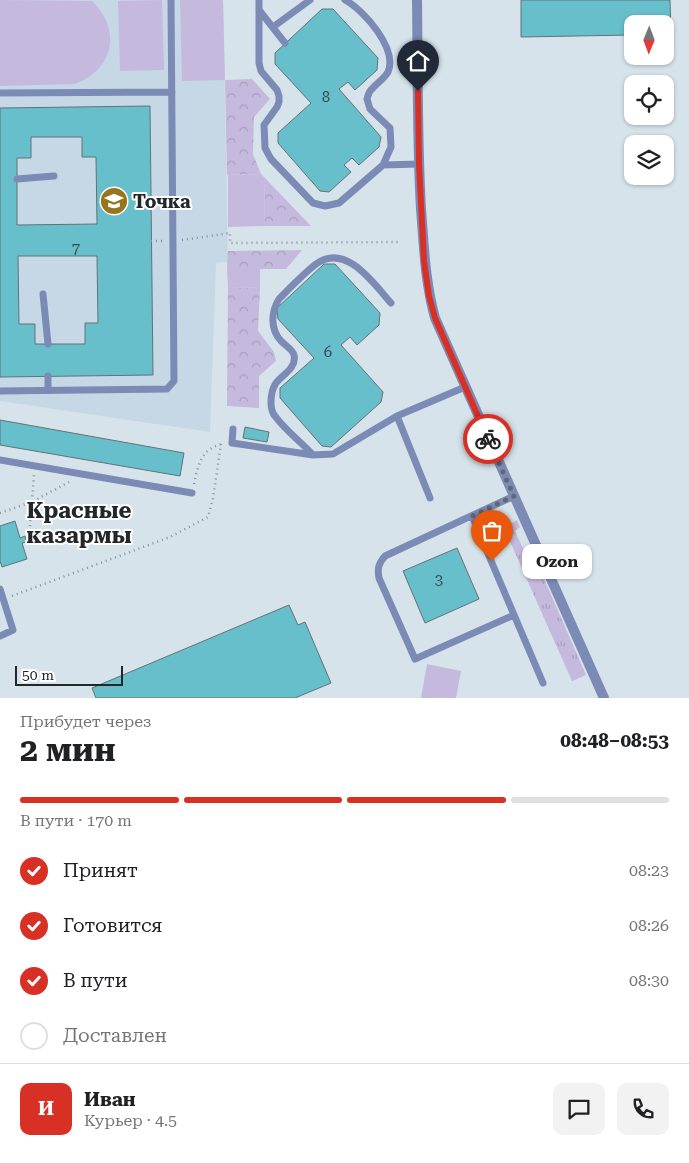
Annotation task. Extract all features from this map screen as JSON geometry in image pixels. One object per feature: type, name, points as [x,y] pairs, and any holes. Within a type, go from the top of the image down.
[{"type":"street","points":[[417,0],[419,164],[424,261],[429,296],[435,318],[465,387],[604,698]]},
{"type":"lane","points":[[0,391],[167,389],[174,381],[171,0]]},
{"type":"lane","points":[[259,0],[259,63],[261,70],[277,90],[279,96],[277,108],[264,125],[265,148],[270,159],[313,203],[325,206],[338,203],[383,165],[390,147],[390,128],[370,109],[367,99],[371,90],[382,80],[388,71],[389,57],[385,43],[356,6],[345,0]]},
{"type":"lane","points":[[273,27],[310,0]]},
{"type":"lane","points":[[259,10],[285,44]]},
{"type":"lane","points":[[0,93],[172,92]]},
{"type":"lane","points":[[383,165],[419,164]]},
{"type":"lane","points":[[17,179],[54,176]]},
{"type":"lane","points":[[313,455],[273,415],[271,404],[272,391],[276,382],[291,369],[295,358],[293,352],[279,339],[273,329],[272,318],[275,306],[279,299],[317,263],[328,258],[343,259],[360,269],[391,303]]},
{"type":"lane","points":[[43,294],[48,344]]},
{"type":"lane","points":[[48,376],[48,390]]},
{"type":"lane","points":[[233,429],[232,443],[313,455],[333,454],[397,416],[465,387]]},
{"type":"lane","points":[[397,416],[430,498]]},
{"type":"lane","points":[[0,460],[192,493]]},
{"type":"lane","points":[[514,496],[385,556],[378,570],[415,659],[514,615]]},
{"type":"lane","points":[[472,516],[543,684]]},
{"type":"lane","points":[[0,589],[12,630],[0,636]]},
{"type":"path","points":[[151,241],[173,241],[230,233],[230,243],[399,242]]},
{"type":"path","points":[[192,493],[201,458],[211,449],[221,444],[232,443]]},
{"type":"path","points":[[3,599],[170,537],[208,517],[221,444]]},
{"type":"path","points":[[26,539],[29,538],[34,466]]},
{"type":"path","points":[[0,513],[32,502],[84,474]]},
{"type":"shaded area","name":"Точка","points":[[0,0],[223,0],[228,262],[216,263],[210,432],[0,401]]},
{"type":"green space","points":[[0,0],[92,1],[101,12],[110,36],[109,48],[105,59],[98,69],[75,84],[0,86]]},
{"type":"green space","points":[[162,0],[164,70],[120,71],[118,1]]},
{"type":"green space","points":[[180,0],[223,0],[225,80],[182,81]]},
{"type":"green space","points":[[252,79],[270,99],[254,117],[253,154],[261,174],[227,175],[225,80]]},
{"type":"green space","points":[[261,174],[264,177],[265,226],[228,227],[228,175]]},
{"type":"green space","points":[[264,177],[311,226],[265,226]]},
{"type":"green space","points":[[302,250],[286,269],[227,269],[228,251]]},
{"type":"green space","points":[[227,269],[260,269],[260,287],[228,288]]},
{"type":"green space","points":[[260,287],[258,331],[274,352],[276,361],[259,376],[259,408],[227,406],[228,288]]},
{"type":"green space","points":[[517,520],[520,527],[515,531],[535,575],[542,574],[586,675],[572,681],[504,528]]},
{"type":"green space","points":[[427,664],[461,671],[456,698],[421,698]]},
{"type":"building","points":[[521,0],[670,0],[670,15],[624,15],[624,35],[521,37]]},
{"type":"building","points":[[322,9],[333,9],[378,58],[377,70],[355,90],[348,82],[339,89],[381,137],[379,147],[359,165],[352,158],[344,165],[351,172],[329,192],[320,191],[278,143],[278,133],[311,103],[275,64],[275,53]]},
{"type":"building","points":[[150,106],[153,375],[0,377],[0,108]],"holes":[[[31,137],[82,137],[82,157],[96,157],[97,224],[17,225],[17,158],[31,158]],[[18,256],[97,256],[98,323],[85,323],[85,344],[35,344],[35,324],[19,324]]]},
{"type":"building","points":[[324,264],[335,264],[380,313],[379,325],[357,345],[350,337],[341,345],[383,392],[381,402],[331,447],[322,446],[280,398],[280,388],[314,358],[278,319],[277,308]]},
{"type":"building","points":[[0,420],[184,453],[180,476],[0,445]]},
{"type":"building","points":[[245,427],[269,432],[267,442],[243,438]]},
{"type":"building","points":[[15,521],[20,538],[25,536],[27,542],[22,543],[27,559],[2,567],[0,561],[0,526]]},
{"type":"building","points":[[457,548],[479,599],[425,623],[403,571]]},
{"type":"building","points":[[289,605],[298,625],[305,622],[331,683],[295,698],[96,698],[92,688]]},
{"type":"way so far","points":[[488,439],[514,496],[472,516],[492,561]]},
{"type":"place","name":"Точка","points":[[114,201]]},
{"type":"place","name":"Ozon","points":[[492,561]]},
{"type":"district","name":"Красные казармы","points":[[79,522]]},
{"type":"route","points":[[418,91],[419,164],[424,261],[429,296],[435,318],[488,439]]}]
